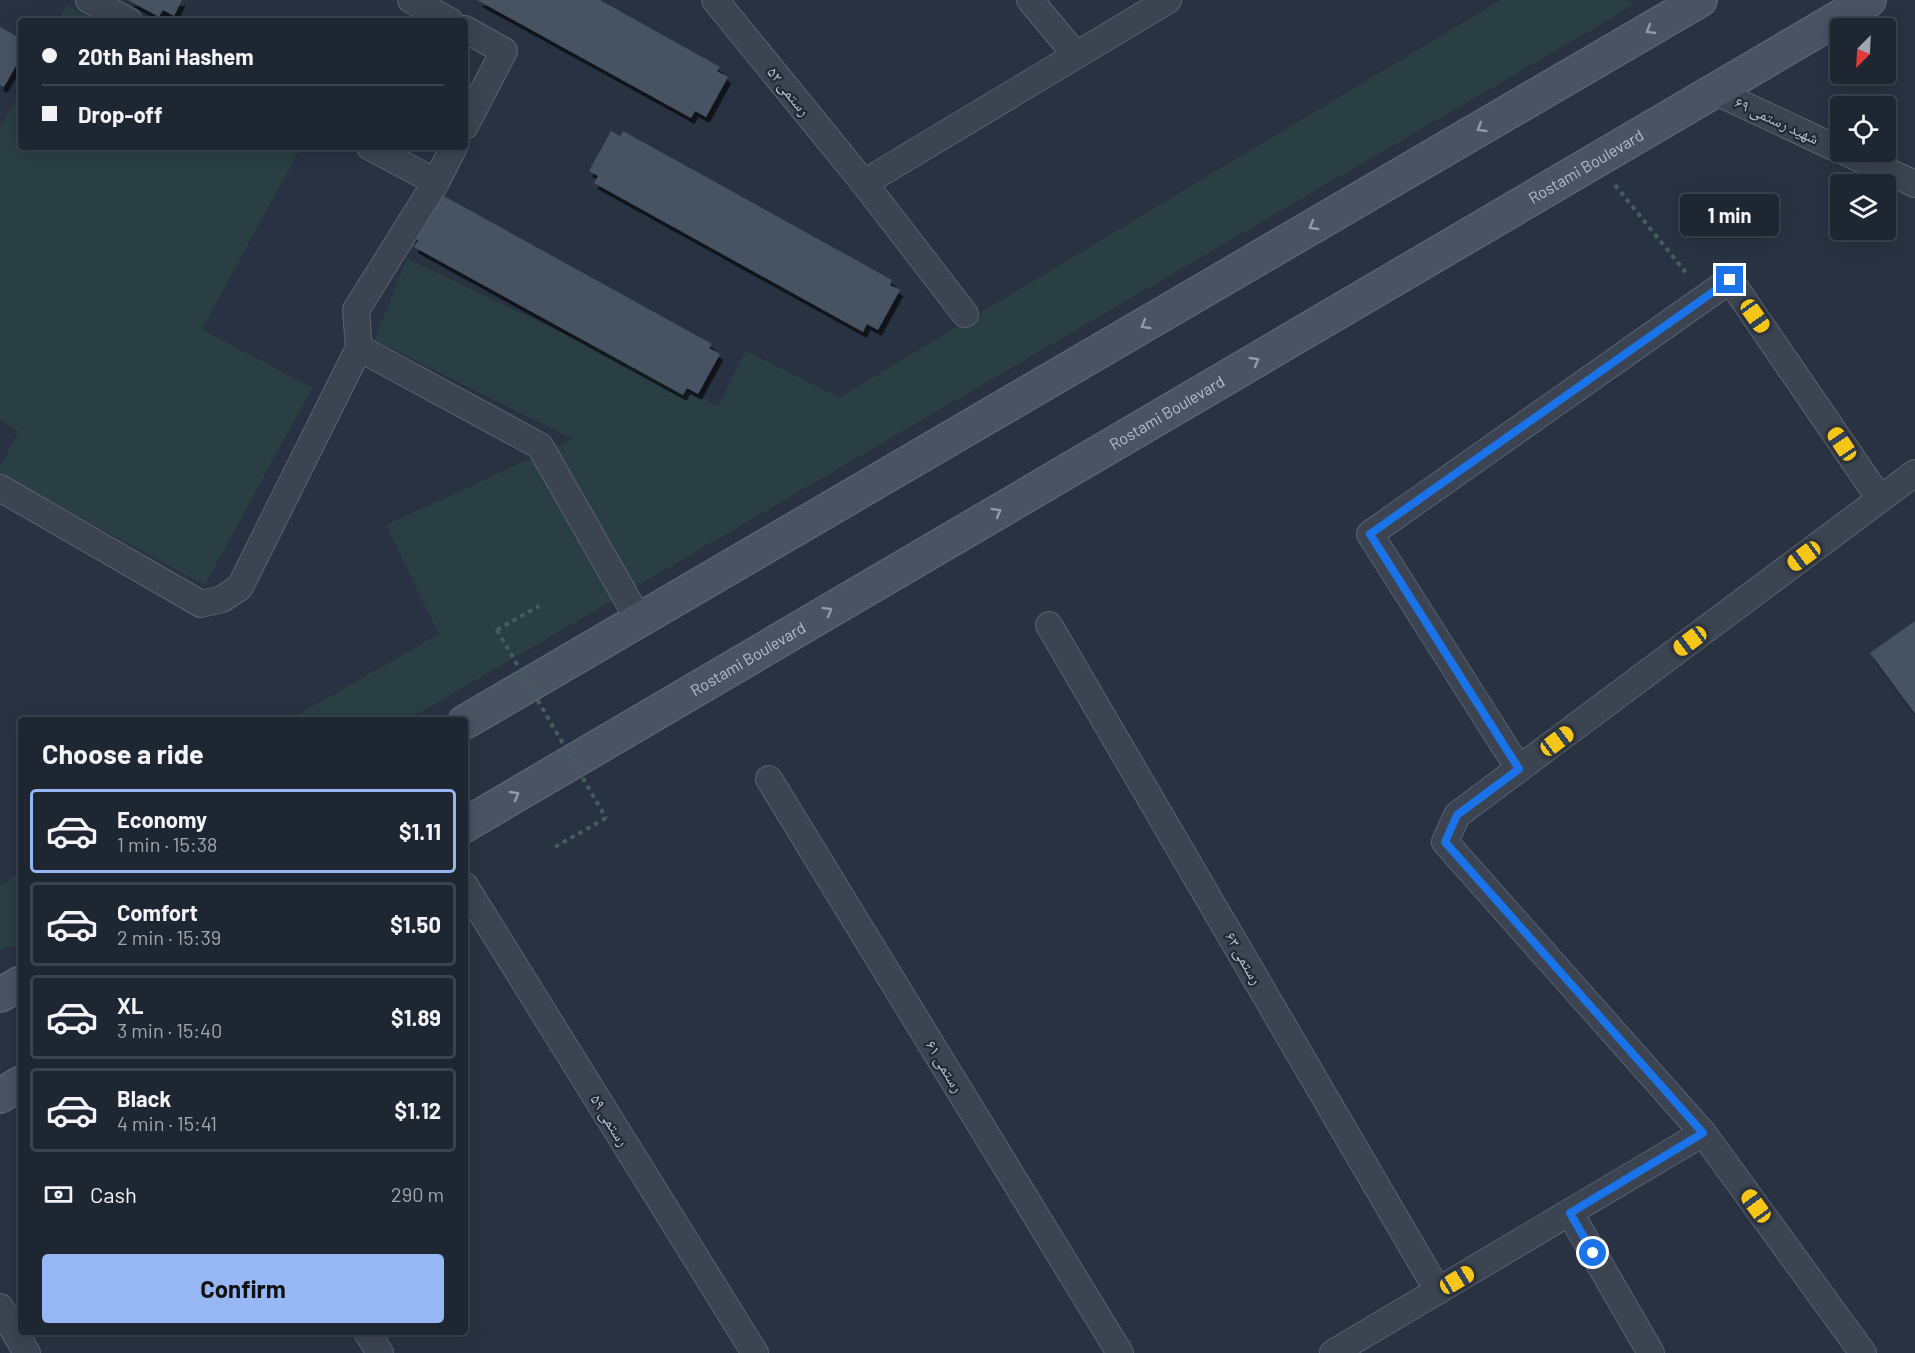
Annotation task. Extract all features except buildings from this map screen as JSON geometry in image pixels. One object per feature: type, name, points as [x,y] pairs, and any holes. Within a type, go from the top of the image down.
[{"type":"main road","points":[[468,720],[1698,0]]},
{"type":"main road","name":"Rostami Boulevard","points":[[468,823],[1869,0]]},
{"type":"main road","points":[[0,995],[18,985]]},
{"type":"main road","points":[[0,1096],[18,1085]]},
{"type":"street","points":[[89,0],[123,18]]},
{"type":"street","points":[[411,0],[444,18]]},
{"type":"street","name":"رستمی ۵۲","points":[[715,0],[864,183],[964,314]]},
{"type":"street","points":[[1030,0],[1076,55]]},
{"type":"street","points":[[864,183],[1168,0]]},
{"type":"street","points":[[468,31],[504,51],[468,120]]},
{"type":"street","name":"شهید رستمی ۶۹","points":[[1714,91],[1830,145]]},
{"type":"street","points":[[376,150],[436,182]]},
{"type":"street","points":[[0,488],[201,604],[222,599],[240,587],[359,348],[356,310],[436,182],[452,150]]},
{"type":"street","name":"شهید رستمی ۶۹","points":[[1867,162],[1915,184]]},
{"type":"street","points":[[1519,769],[1370,534],[1730,280],[1880,499]]},
{"type":"street","points":[[359,348],[540,446],[639,620]]},
{"type":"street","points":[[1863,1353],[1703,1133],[1445,842],[1457,815],[1915,473]]},
{"type":"street","name":"رستمی ۶۳","points":[[1049,625],[1438,1291]]},
{"type":"street","name":"رستمی ۶۱","points":[[770,778],[1120,1353]]},
{"type":"street","name":"رستمی ۵۹","points":[[468,891],[754,1353]]},
{"type":"street","points":[[1334,1353],[1703,1133]]},
{"type":"street","points":[[1570,1213],[1651,1353]]},
{"type":"street","points":[[0,1306],[27,1353]]},
{"type":"street","points":[[369,1335],[380,1353]]},
{"type":"path","points":[[1595,161],[1705,297]]},
{"type":"path","points":[[539,606],[497,630],[606,818],[555,847]]},
{"type":"green space","points":[[1501,0],[1627,0],[1634,5],[412,717],[294,717],[439,634],[386,525],[573,439],[374,340],[407,259],[718,406],[745,351],[840,397]]},
{"type":"green space","points":[[66,5],[90,18],[60,18]]},
{"type":"green space","points":[[18,95],[18,150],[299,150],[202,329],[312,388],[205,585],[0,474],[0,466],[19,431],[0,420],[0,128]]},
{"type":"green space","points":[[18,875],[18,945],[0,950],[0,885]]},
{"type":"route","points":[[1593,1253],[1570,1213],[1703,1133],[1445,842],[1457,815],[1519,769],[1370,534],[1730,280]]}]
